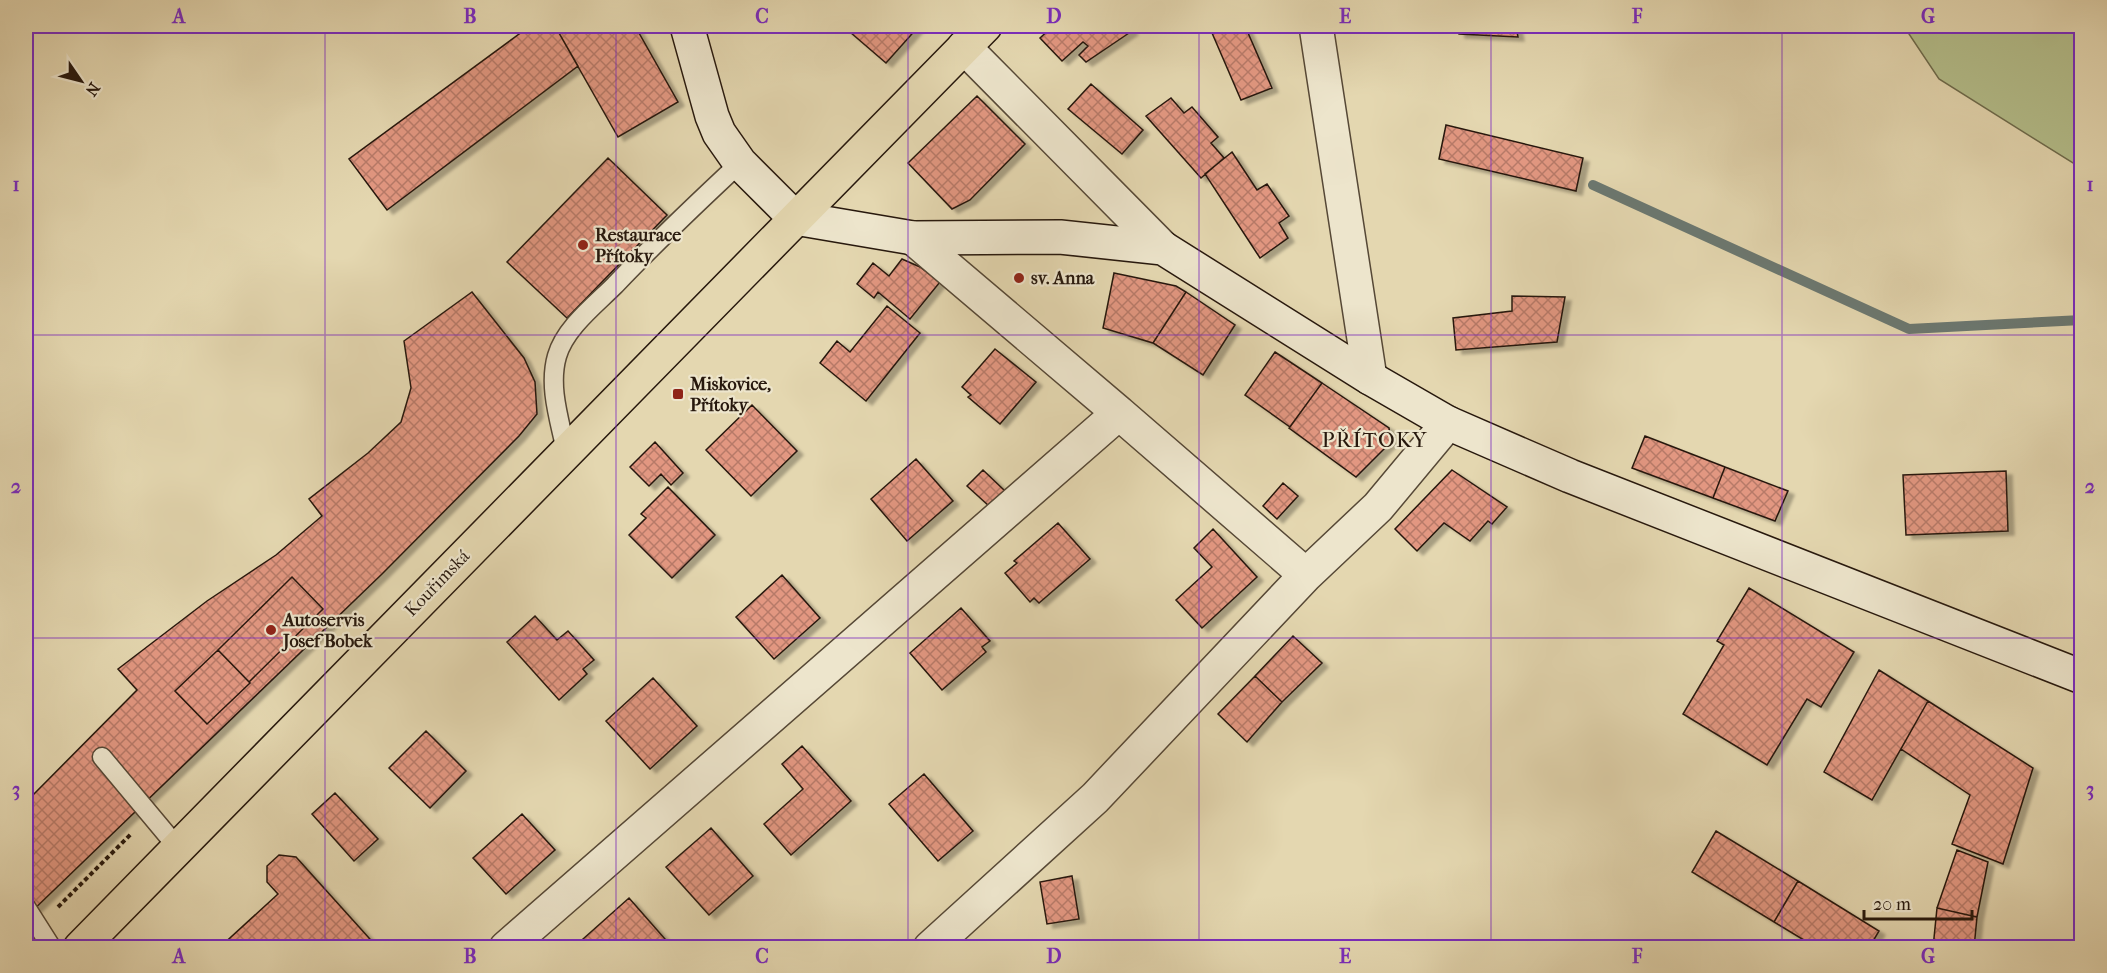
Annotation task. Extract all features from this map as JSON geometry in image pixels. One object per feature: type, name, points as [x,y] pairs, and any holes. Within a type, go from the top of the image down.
[{"type":"main road","name":"Kouřimská","points":[[80,948],[974,36]]},
{"type":"street","points":[[687,26],[712,116],[723,140],[740,163],[795,218],[913,238],[1060,237],[1163,248]]},
{"type":"street","points":[[1316,26],[1370,378]]},
{"type":"street","points":[[974,36],[1163,248],[1370,378],[1448,423],[1570,476],[2082,677]]},
{"type":"street","points":[[913,238],[1119,412],[1306,575]]},
{"type":"street","points":[[506,948],[1119,412]]},
{"type":"street","points":[[930,948],[1095,798],[1306,575],[1378,507],[1448,423]]},
{"type":"lane","points":[[566,451],[555,401],[554,372],[561,345],[579,321],[740,163]]},
{"type":"lane","points":[[102,757],[178,848]]},
{"type":"lane","points":[[26,908],[52,948]]},
{"type":"path","points":[[38,927],[150,815]]},
{"type":"green space","points":[[1908,26],[2081,26],[2081,168],[1939,79],[1909,34]]},
{"type":"building","points":[[530,26],[555,26],[578,66],[387,210],[349,159]]},
{"type":"building","points":[[555,26],[635,26],[678,102],[618,137]]},
{"type":"building","points":[[843,26],[919,26],[886,63]]},
{"type":"building","points":[[1053,26],[1127,26],[1132,31],[1086,62],[1079,55],[1088,46],[1083,42],[1062,61],[1040,38]]},
{"type":"building","points":[[1209,26],[1245,26],[1272,88],[1241,100]]},
{"type":"building","points":[[1458,26],[1516,26],[1518,37],[1459,34]]},
{"type":"building","points":[[1091,84],[1143,130],[1122,154],[1068,109]]},
{"type":"building","points":[[977,96],[1025,144],[970,200],[952,209],[908,163]]},
{"type":"building","points":[[1171,98],[1184,113],[1192,107],[1218,137],[1211,143],[1224,158],[1201,178],[1146,116]]},
{"type":"building","points":[[1446,125],[1583,158],[1576,191],[1439,159]]},
{"type":"building","points":[[1232,152],[1257,190],[1267,184],[1289,216],[1279,223],[1288,238],[1260,258],[1205,174]]},
{"type":"building","points":[[608,158],[667,215],[567,318],[507,262]]},
{"type":"building","points":[[902,259],[920,267],[940,282],[910,319],[878,292],[874,298],[857,284],[873,263],[889,276]]},
{"type":"building","points":[[1114,273],[1176,286],[1186,292],[1153,343],[1103,328]]},
{"type":"building","points":[[472,292],[524,358],[535,382],[537,414],[519,436],[382,574],[26,917],[26,802],[137,690],[118,669],[207,601],[276,555],[322,516],[309,499],[368,453],[401,422],[411,388],[404,341]]},
{"type":"building","points":[[1186,292],[1235,325],[1203,375],[1153,343]]},
{"type":"building","points":[[1512,296],[1565,297],[1557,342],[1456,350],[1453,318],[1512,311]]},
{"type":"building","points":[[887,306],[920,333],[866,401],[820,363],[837,341],[850,352]]},
{"type":"building","points":[[995,349],[1036,382],[1000,424],[968,397],[971,395],[962,387]]},
{"type":"building","points":[[1275,352],[1322,383],[1290,427],[1245,395]]},
{"type":"building","points":[[1322,383],[1389,428],[1391,442],[1356,477],[1289,428]]},
{"type":"building","points":[[752,405],[797,451],[751,496],[706,450]]},
{"type":"building","points":[[1645,436],[1725,467],[1713,498],[1632,468]]},
{"type":"building","points":[[655,442],[683,473],[671,485],[661,474],[649,486],[630,467]]},
{"type":"building","points":[[916,459],[953,501],[907,541],[871,499]]},
{"type":"building","points":[[1725,467],[1788,491],[1775,521],[1713,498]]},
{"type":"building","points":[[983,470],[1005,491],[989,506],[967,486]]},
{"type":"building","points":[[1452,470],[1507,507],[1492,524],[1488,521],[1470,541],[1444,523],[1417,551],[1395,529]]},
{"type":"building","points":[[2006,471],[2008,531],[1906,535],[1903,475]]},
{"type":"building","points":[[1283,483],[1298,496],[1277,519],[1263,506]]},
{"type":"building","points":[[668,487],[715,535],[672,578],[629,535],[646,518],[641,514]]},
{"type":"building","points":[[1058,523],[1090,559],[1039,603],[1034,598],[1030,602],[1005,573],[1017,563],[1014,561]]},
{"type":"building","points":[[1213,529],[1257,577],[1202,628],[1176,600],[1212,567],[1194,548]]},
{"type":"building","points":[[782,575],[820,618],[774,659],[736,617]]},
{"type":"building","name":"Autoservis Josef Bobek","points":[[292,577],[323,609],[249,682],[218,650]]},
{"type":"building","points":[[1749,588],[1854,652],[1821,707],[1807,699],[1767,765],[1683,714],[1724,645],[1717,641]]},
{"type":"building","points":[[961,608],[990,641],[982,647],[986,652],[942,690],[910,653]]},
{"type":"building","points":[[535,616],[557,640],[568,631],[594,660],[583,669],[587,674],[559,700],[507,642]]},
{"type":"building","points":[[1293,636],[1322,663],[1282,702],[1255,676]]},
{"type":"building","points":[[218,650],[250,683],[207,724],[175,691]]},
{"type":"building","points":[[1879,670],[1928,701],[1872,800],[1824,772]]},
{"type":"building","points":[[1255,676],[1282,702],[1247,742],[1218,714]]},
{"type":"building","points":[[653,678],[697,726],[650,769],[606,721]]},
{"type":"building","points":[[1928,701],[2033,768],[2003,864],[1952,844],[1970,795],[1901,749]]},
{"type":"building","points":[[426,731],[466,771],[430,808],[389,768]]},
{"type":"building","points":[[802,746],[851,801],[791,855],[764,824],[803,789],[782,764]]},
{"type":"building","points":[[924,774],[973,831],[938,861],[889,804]]},
{"type":"building","points":[[335,793],[378,839],[354,861],[312,814]]},
{"type":"building","points":[[522,814],[555,850],[506,894],[473,858]]},
{"type":"building","points":[[711,828],[753,876],[709,915],[666,867]]},
{"type":"building","points":[[1716,831],[1798,881],[1774,922],[1692,872]]},
{"type":"building","points":[[1957,850],[1988,862],[1977,917],[1937,908]]},
{"type":"building","points":[[279,855],[296,857],[378,948],[219,948],[278,894],[267,882],[267,866]]},
{"type":"building","points":[[1072,876],[1079,919],[1047,924],[1040,882]]},
{"type":"building","points":[[1798,881],[1879,931],[1869,948],[1817,948],[1774,922]]},
{"type":"building","points":[[629,898],[671,948],[591,948],[583,939]]},
{"type":"building","points":[[1937,908],[1977,917],[1974,948],[1933,948]]},
{"type":"waterway","points":[[1593,185],[1909,329],[2082,320]]},
{"type":"place","name":"Restaurace Přítoky","points":[[583,245]]},
{"type":"place","name":"sv. Anna","points":[[1019,278]]},
{"type":"place","name":"Miskovice, Přítoky","points":[[678,394]]},
{"type":"place","name":"Autoservis Josef Bobek","points":[[271,630]]},
{"type":"district","name":"PŘÍTOKY","points":[[1375,440]]}]
